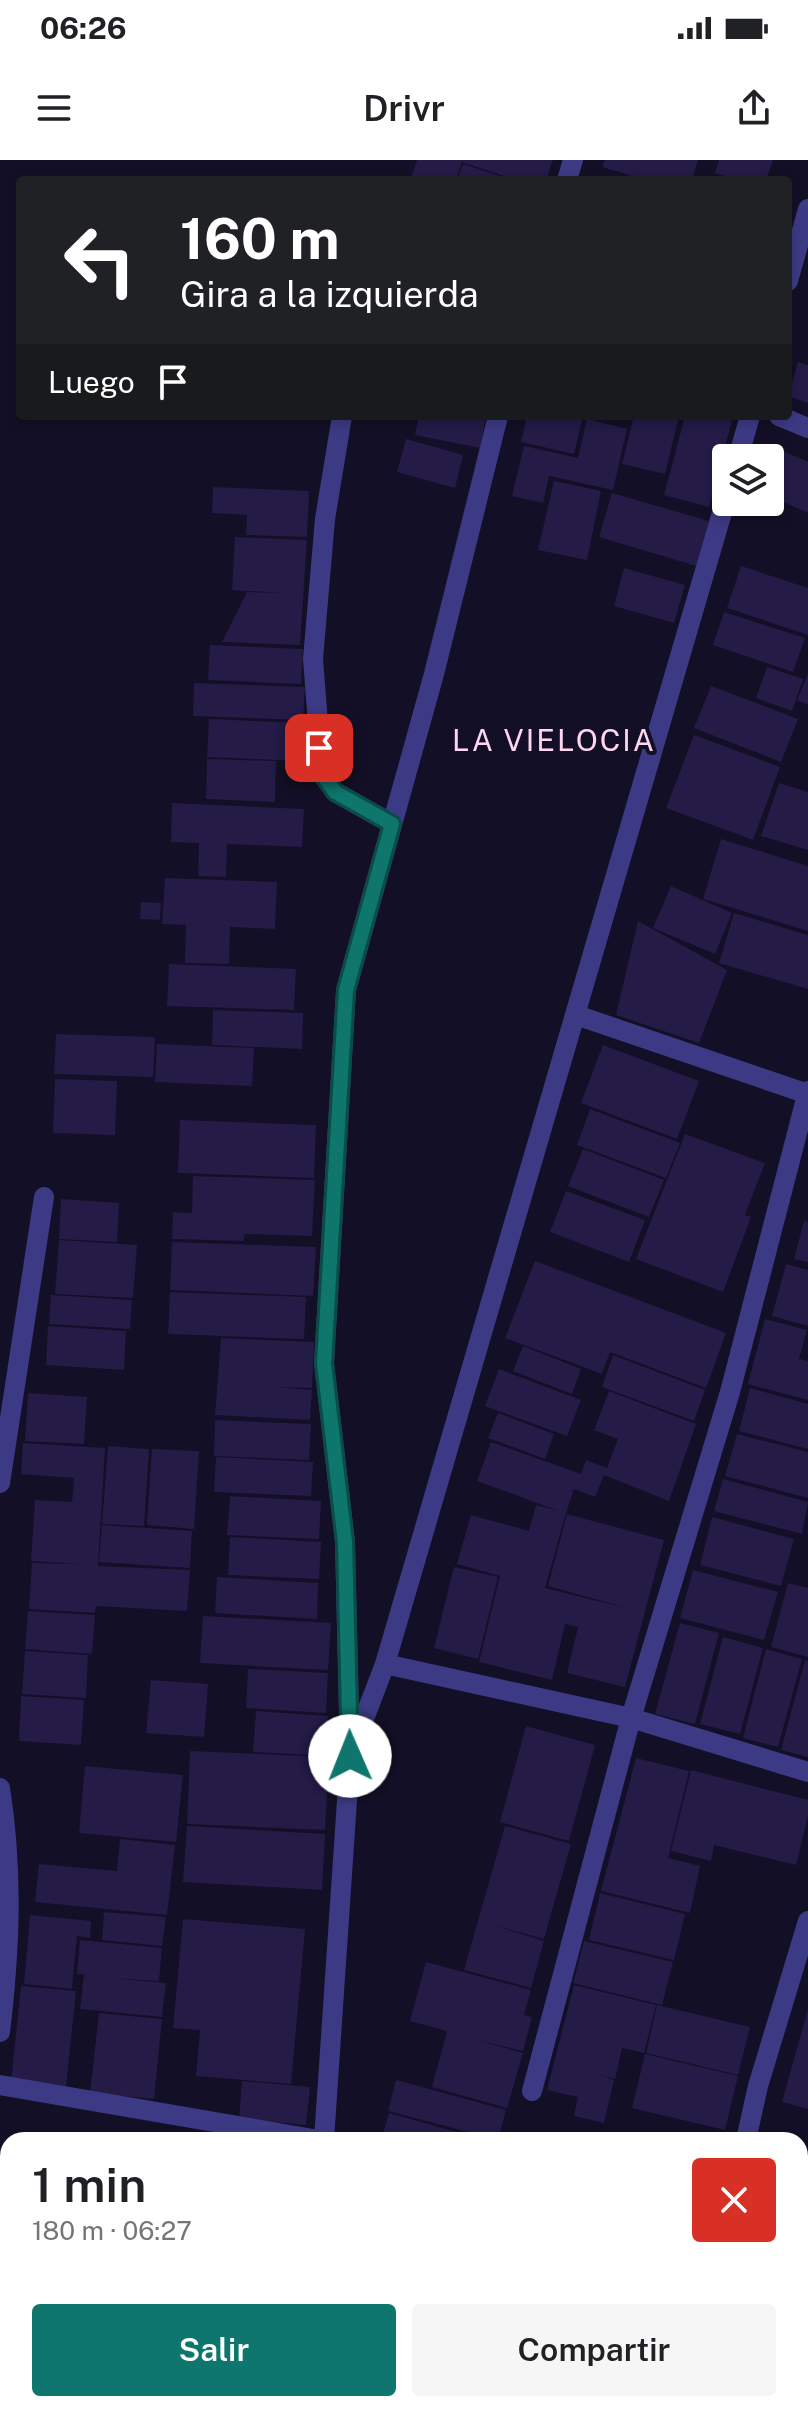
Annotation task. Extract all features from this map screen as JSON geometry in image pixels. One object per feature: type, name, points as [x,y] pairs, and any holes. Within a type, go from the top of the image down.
[{"type":"street","points":[[792,267],[808,209]]},
{"type":"street","points":[[341,420],[325,519],[313,659],[322,774],[335,792],[392,824]]},
{"type":"street","points":[[323,2132],[350,1756],[345,1542],[324,1363],[346,990],[497,420]]},
{"type":"street","points":[[742,444],[749,420]]},
{"type":"street","points":[[789,420],[808,428]]},
{"type":"street","points":[[350,1756],[385,1664],[721,516]]},
{"type":"street","points":[[532,2091],[631,1718],[730,1392],[808,1093],[576,1015]]},
{"type":"street","points":[[0,1483],[44,1197]]},
{"type":"street","points":[[385,1664],[631,1718],[808,1772]]},
{"type":"street","points":[[0,1788],[10,1849],[9,1954],[0,2032]]},
{"type":"street","points":[[748,2132],[758,2086],[808,1921]]},
{"type":"street","points":[[0,2085],[275,2132]]},
{"type":"building","points":[[417,160],[553,160],[547,176],[504,176],[462,162],[457,176],[411,176]]},
{"type":"building","points":[[605,160],[698,160],[693,176],[632,176],[602,167]]},
{"type":"building","points":[[719,160],[773,160],[767,176],[724,176],[715,173]]},
{"type":"building","points":[[463,164],[500,176],[458,176]]},
{"type":"building","points":[[798,362],[808,365],[808,403],[792,397],[792,382]]},
{"type":"building","points":[[418,420],[485,420],[480,448],[415,435]]},
{"type":"building","points":[[526,420],[582,420],[574,454],[521,442]]},
{"type":"building","points":[[587,420],[627,429],[613,490],[549,476],[543,503],[512,496],[524,446],[578,458]]},
{"type":"building","points":[[633,420],[678,420],[665,474],[622,464]]},
{"type":"building","points":[[684,420],[732,421],[726,444],[712,444],[712,496],[709,507],[664,495]]},
{"type":"building","points":[[406,439],[463,455],[455,488],[397,472]]},
{"type":"building","points":[[784,451],[808,462],[808,513],[784,502]]},
{"type":"building","points":[[554,481],[601,491],[587,560],[538,550]]},
{"type":"building","points":[[213,487],[309,491],[307,537],[246,535],[247,515],[212,513]]},
{"type":"building","points":[[612,493],[709,521],[696,566],[599,537]]},
{"type":"building","points":[[235,537],[307,540],[300,645],[222,642],[247,592],[281,593],[232,590]]},
{"type":"building","points":[[741,566],[808,588],[808,635],[727,608]]},
{"type":"building","points":[[624,568],[685,585],[674,623],[614,606]]},
{"type":"building","points":[[724,612],[805,638],[793,672],[713,645]]},
{"type":"building","points":[[210,645],[303,649],[301,684],[208,680]]},
{"type":"building","points":[[767,667],[803,679],[792,711],[756,698]]},
{"type":"building","points":[[808,674],[808,705],[797,700]]},
{"type":"building","points":[[194,683],[305,687],[303,720],[193,716]]},
{"type":"building","points":[[711,686],[798,719],[781,762],[694,728]]},
{"type":"building","points":[[209,719],[304,723],[302,761],[207,757]]},
{"type":"building","points":[[694,735],[780,767],[753,840],[666,808]]},
{"type":"building","points":[[207,759],[276,761],[275,802],[206,799]]},
{"type":"building","points":[[779,783],[808,792],[808,850],[761,836]]},
{"type":"building","points":[[172,803],[304,809],[302,847],[227,844],[226,877],[198,876],[199,843],[171,842]]},
{"type":"building","points":[[721,839],[808,866],[808,931],[703,899]]},
{"type":"building","points":[[165,878],[277,882],[275,929],[230,927],[229,964],[185,963],[186,925],[162,924]]},
{"type":"building","points":[[671,886],[732,913],[715,954],[653,928]]},
{"type":"building","points":[[141,902],[161,903],[160,920],[140,919]]},
{"type":"building","points":[[734,913],[808,935],[808,989],[719,963]]},
{"type":"building","points":[[638,921],[727,970],[699,1043],[616,1015]]},
{"type":"building","points":[[169,964],[296,969],[294,1010],[167,1006]]},
{"type":"building","points":[[213,1010],[303,1013],[302,1049],[212,1045]]},
{"type":"building","points":[[56,1034],[155,1037],[153,1077],[54,1074]]},
{"type":"building","points":[[157,1044],[254,1048],[252,1086],[155,1082]]},
{"type":"building","points":[[603,1045],[699,1081],[677,1139],[581,1103]]},
{"type":"building","points":[[55,1079],[117,1081],[115,1135],[53,1133]]},
{"type":"building","points":[[590,1109],[680,1143],[666,1178],[577,1145]]},
{"type":"building","points":[[180,1120],[316,1125],[314,1178],[178,1173]]},
{"type":"building","points":[[685,1134],[765,1163],[745,1215],[751,1217],[723,1292],[636,1259]]},
{"type":"building","points":[[583,1149],[664,1180],[649,1217],[568,1186]]},
{"type":"building","points":[[193,1176],[315,1180],[312,1236],[244,1234],[244,1241],[172,1239],[173,1212],[192,1213]]},
{"type":"building","points":[[566,1191],[645,1220],[629,1262],[550,1232]]},
{"type":"building","points":[[61,1199],[119,1203],[117,1242],[59,1239]]},
{"type":"building","points":[[804,1221],[808,1222],[808,1262],[794,1259]]},
{"type":"building","points":[[59,1240],[137,1245],[133,1298],[55,1294]]},
{"type":"building","points":[[172,1242],[316,1247],[313,1296],[170,1290]]},
{"type":"building","points":[[535,1261],[726,1333],[706,1388],[610,1352],[602,1374],[505,1338]]},
{"type":"building","points":[[786,1264],[808,1270],[808,1326],[772,1316]]},
{"type":"building","points":[[170,1292],[306,1297],[304,1339],[168,1334]]},
{"type":"building","points":[[51,1295],[132,1300],[130,1329],[49,1324]]},
{"type":"building","points":[[765,1319],[807,1330],[799,1359],[808,1361],[808,1400],[748,1384]]},
{"type":"building","points":[[48,1326],[126,1331],[124,1370],[46,1365]]},
{"type":"building","points":[[221,1338],[314,1342],[312,1388],[275,1387],[312,1390],[310,1420],[215,1415]]},
{"type":"building","points":[[523,1346],[581,1369],[572,1394],[513,1371]]},
{"type":"building","points":[[613,1355],[705,1390],[694,1421],[602,1387]]},
{"type":"building","points":[[499,1369],[581,1400],[567,1436],[485,1406]]},
{"type":"building","points":[[750,1388],[808,1404],[808,1449],[739,1431]]},
{"type":"building","points":[[609,1391],[696,1424],[669,1501],[604,1475],[595,1497],[574,1489],[545,1588],[630,1609],[548,1586],[567,1514],[664,1540],[625,1687],[567,1673],[578,1627],[565,1624],[552,1680],[479,1662],[500,1576],[457,1564],[471,1515],[529,1531],[536,1505],[559,1511],[477,1481],[491,1442],[581,1474],[586,1460],[607,1468],[618,1439],[594,1430]]},
{"type":"building","points":[[28,1393],[87,1397],[84,1444],[25,1441]]},
{"type":"building","points":[[498,1413],[554,1434],[545,1459],[488,1438]]},
{"type":"building","points":[[215,1420],[311,1424],[309,1460],[214,1456]]},
{"type":"building","points":[[737,1434],[808,1452],[808,1498],[725,1476]]},
{"type":"building","points":[[23,1443],[105,1448],[98,1566],[190,1570],[187,1611],[96,1606],[95,1613],[29,1609],[32,1563],[82,1564],[31,1561],[35,1500],[72,1502],[74,1478],[21,1474]]},
{"type":"building","points":[[108,1446],[149,1449],[144,1526],[102,1524]]},
{"type":"building","points":[[152,1449],[199,1451],[194,1529],[147,1525]]},
{"type":"building","points":[[216,1457],[313,1462],[311,1496],[214,1492]]},
{"type":"building","points":[[723,1479],[808,1502],[802,1534],[714,1511]]},
{"type":"building","points":[[230,1496],[321,1501],[319,1539],[227,1535]]},
{"type":"building","points":[[712,1517],[794,1539],[781,1586],[700,1565]]},
{"type":"building","points":[[102,1525],[192,1531],[190,1568],[99,1562]]},
{"type":"building","points":[[230,1537],[321,1542],[319,1579],[228,1575]]},
{"type":"building","points":[[454,1567],[498,1577],[478,1659],[434,1648]]},
{"type":"building","points":[[693,1570],[778,1592],[764,1640],[680,1618]]},
{"type":"building","points":[[217,1577],[318,1583],[317,1619],[215,1613]]},
{"type":"building","points":[[788,1583],[808,1588],[808,1657],[771,1647]]},
{"type":"building","points":[[28,1611],[95,1615],[92,1654],[25,1649]]},
{"type":"building","points":[[203,1616],[331,1623],[328,1670],[200,1663]]},
{"type":"building","points":[[680,1623],[719,1633],[695,1724],[655,1714]]},
{"type":"building","points":[[723,1637],[763,1648],[740,1734],[700,1724]]},
{"type":"building","points":[[766,1649],[802,1659],[778,1747],[743,1738]]},
{"type":"building","points":[[25,1651],[88,1655],[86,1698],[22,1694]]},
{"type":"building","points":[[805,1660],[808,1661],[808,1757],[781,1750]]},
{"type":"building","points":[[248,1669],[328,1673],[326,1713],[246,1708]]},
{"type":"building","points":[[151,1680],[208,1684],[204,1737],[146,1733]]},
{"type":"building","points":[[21,1696],[84,1700],[81,1745],[19,1741]]},
{"type":"building","points":[[256,1711],[328,1716],[326,1756],[253,1752]]},
{"type":"building","points":[[526,1726],[595,1745],[569,1841],[500,1822]]},
{"type":"building","points":[[190,1751],[329,1757],[325,1830],[187,1824]]},
{"type":"building","points":[[636,1758],[689,1771],[668,1858],[700,1866],[690,1913],[601,1891]]},
{"type":"building","points":[[85,1766],[183,1775],[176,1842],[79,1833]]},
{"type":"building","points":[[691,1770],[808,1800],[808,1816],[796,1865],[714,1845],[711,1861],[671,1851]]},
{"type":"building","points":[[187,1826],[325,1834],[322,1890],[183,1882]]},
{"type":"building","points":[[505,1826],[571,1844],[544,1939],[493,1925],[544,1941],[531,1988],[464,1970]]},
{"type":"building","points":[[120,1839],[175,1845],[167,1915],[35,1902],[39,1864],[117,1871]]},
{"type":"building","points":[[600,1893],[685,1914],[674,1960],[589,1940]]},
{"type":"building","points":[[104,1912],[166,1917],[162,1946],[102,1940]]},
{"type":"building","points":[[30,1915],[91,1921],[90,1938],[77,1936],[72,1989],[24,1984]]},
{"type":"building","points":[[183,1919],[305,1929],[291,2084],[196,2076],[200,2030],[173,2028]]},
{"type":"building","points":[[80,1940],[162,1948],[159,1981],[111,1978],[166,1983],[162,2017],[80,2009],[84,1974],[77,1974]]},
{"type":"building","points":[[584,1941],[673,1962],[662,2005],[573,1983]]},
{"type":"building","points":[[426,1962],[531,1990],[524,2015],[532,2017],[523,2051],[477,2040],[523,2053],[507,2108],[432,2087],[447,2031],[410,2021]]},
{"type":"building","points":[[574,1985],[656,2005],[644,2053],[622,2048],[615,2079],[600,2075],[614,2080],[604,2123],[574,2116],[578,2097],[547,2090]]},
{"type":"building","points":[[21,1986],[76,1991],[66,2087],[11,2082]]},
{"type":"building","points":[[657,2005],[750,2027],[738,2075],[646,2053]]},
{"type":"building","points":[[808,2009],[808,2109],[782,2102]]},
{"type":"building","points":[[99,2013],[162,2019],[154,2099],[90,2093]]},
{"type":"building","points":[[645,2054],[738,2076],[725,2130],[632,2108]]},
{"type":"building","points":[[396,2080],[506,2110],[500,2132],[468,2132],[388,2111]]},
{"type":"building","points":[[242,2081],[310,2087],[306,2125],[239,2119]]},
{"type":"building","points":[[389,2113],[457,2132],[383,2132]]},
{"type":"district","name":"LA VIELOCIA","points":[[554,741]]},
{"type":"route","points":[[319,748],[322,774],[335,792],[392,824],[346,990],[324,1363],[345,1542],[350,1756]]}]
